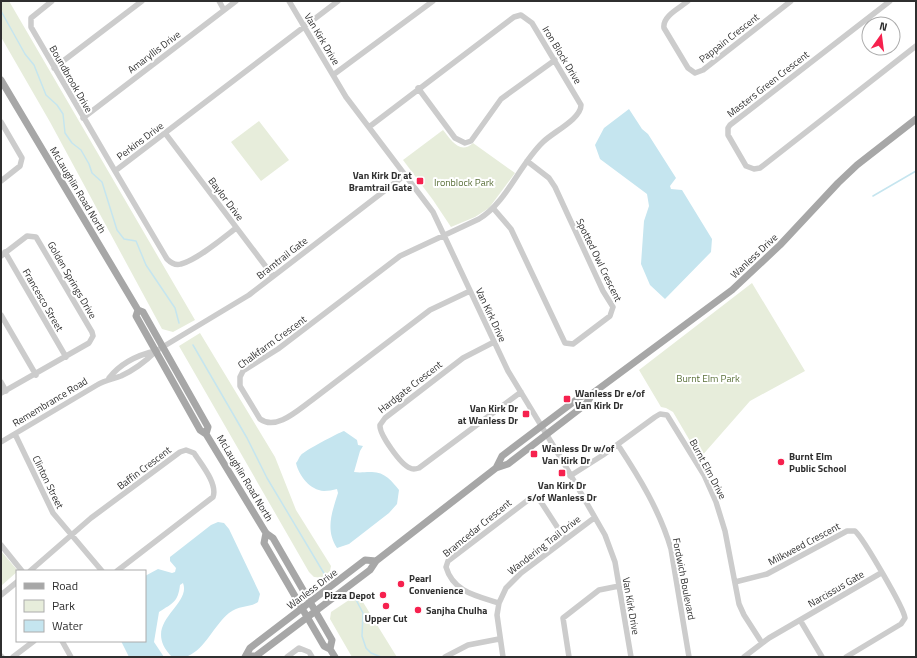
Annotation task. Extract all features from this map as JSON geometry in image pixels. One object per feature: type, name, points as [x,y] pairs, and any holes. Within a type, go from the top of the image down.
[{"type":"main road","name":"McLaughlin Road North","points":[[1,80],[138,310],[143,312],[208,427],[206,434]]},
{"type":"main road","name":"Wanless Drive","points":[[496,468],[502,456],[580,397],[593,393],[732,290],[780,245],[852,170],[916,119]]},
{"type":"main road","name":"McLaughlin Road North","points":[[138,310],[136,316],[200,430],[206,434],[266,533],[273,538],[332,640],[330,649]]},
{"type":"main road","name":"Wanless Drive","points":[[245,656],[256,656],[315,612],[370,570],[376,561],[496,468],[508,464],[586,404],[593,393]]},
{"type":"main road","name":"McLaughlin Road North","points":[[266,533],[264,543],[324,646],[330,649],[335,657]]},
{"type":"main road","name":"Wanless Drive","points":[[245,656],[250,648],[366,560],[376,561]]},
{"type":"street","name":"Boundbrook Drive","points":[[52,1],[33,16],[30,23],[54,68],[115,171]]},
{"type":"street","points":[[54,68],[142,1]]},
{"type":"street","points":[[219,1],[224,10]]},
{"type":"street","name":"Amaryllis Drive","points":[[83,118],[236,1]]},
{"type":"street","name":"Van Kirk Drive","points":[[289,1],[346,97],[430,208],[508,371],[547,434],[611,550],[619,586],[631,657]]},
{"type":"street","name":"Perkins Drive","points":[[236,228],[208,249],[182,264],[171,263],[167,259],[115,171],[338,1]]},
{"type":"street","points":[[333,75],[434,1]]},
{"type":"street","name":"Pappain Crescent","points":[[688,1],[666,18],[663,24],[688,68],[695,73],[703,70],[791,1]]},
{"type":"street","name":"Masters Green Crescent","points":[[890,1],[730,125],[728,135],[746,166],[754,169],[760,168],[916,46]]},
{"type":"street","name":"Iron Block Drive","points":[[369,127],[418,88],[514,17],[521,15],[532,23],[580,102],[580,112],[575,118],[546,139],[527,161],[494,208],[479,219],[444,235]]},
{"type":"street","points":[[418,88],[455,138],[465,143],[471,141],[501,99],[555,60]]},
{"type":"street","points":[[1,122],[22,158],[20,166],[1,181]]},
{"type":"street","name":"Baylor Drive","points":[[164,133],[273,276]]},
{"type":"street","name":"Spotted Owl Crescent","points":[[494,208],[511,229],[565,343],[573,344],[610,316],[613,311],[612,304],[603,291],[555,187],[548,178],[527,161]]},
{"type":"street","name":"Bramtrail Gate","points":[[156,351],[239,302],[405,175]]},
{"type":"street","name":"Chalkfarm Crescent","points":[[444,235],[400,256],[278,349],[243,371],[240,377],[240,386],[260,419],[268,424],[275,423],[312,400],[430,310],[470,290]]},
{"type":"street","name":"Golden Springs Drive","points":[[3,254],[27,236],[32,236],[38,239],[92,332],[89,343],[36,375],[4,392]]},
{"type":"street","name":"Francesco Street","points":[[3,254],[66,357]]},
{"type":"street","points":[[1,315],[36,375]]},
{"type":"street","name":"Hardgate Crescent","points":[[494,342],[463,358],[384,418],[380,425],[382,435],[404,464],[411,469],[416,469],[521,392]]},
{"type":"street","name":"Remembrance Road","points":[[1,442],[109,378],[116,370],[142,354],[156,351]]},
{"type":"street","points":[[1,382],[4,392]]},
{"type":"street","name":"Burnt Elm Drive","points":[[570,476],[618,445],[657,415],[662,414],[669,418],[704,476],[716,502],[726,530],[735,582],[742,610],[762,643]]},
{"type":"street","name":"Clinton Street","points":[[15,434],[53,513],[101,570]]},
{"type":"street","name":"Fordwich Boulevard","points":[[618,445],[652,501],[666,532],[671,549],[689,657]]},
{"type":"street","name":"Baffin Crescent","points":[[31,570],[91,518],[180,452],[186,450],[194,453],[213,485],[213,497],[118,570]]},
{"type":"street","name":"Bramcedar Crescent","points":[[499,603],[474,596],[459,588],[448,573],[446,567],[448,561],[532,497],[537,497],[541,502],[565,539]]},
{"type":"street","name":"Wandering Trail Drive","points":[[503,657],[499,639],[497,618],[499,603],[512,581],[594,518]]},
{"type":"street","name":"Milkweed Crescent","points":[[735,582],[767,574],[850,530],[857,533],[904,612],[904,620],[901,624],[846,657]]},
{"type":"street","points":[[1,545],[21,570]]},
{"type":"street","name":"Narcissus Gate","points":[[744,657],[762,643],[881,573]]},
{"type":"street","points":[[1,595],[16,583]]},
{"type":"street","points":[[569,657],[564,618],[599,590],[619,586]]},
{"type":"street","points":[[800,620],[822,657]]},
{"type":"street","points":[[445,657],[468,645],[499,639]]},
{"type":"street","points":[[13,657],[33,642]]},
{"type":"street","points":[[63,642],[71,657]]},
{"type":"street","points":[[286,657],[299,648],[309,652],[312,657]]},
{"type":"green space","points":[[1,1],[9,1],[195,320],[173,332],[162,329],[50,122],[1,37]]},
{"type":"green space","points":[[259,121],[289,160],[261,181],[231,142]]},
{"type":"green space","name":"Ironblock Park","points":[[443,130],[456,145],[464,147],[473,143],[515,173],[489,208],[475,217],[451,227],[403,160]]},
{"type":"green space","name":"Burnt Elm Park","points":[[752,283],[805,371],[750,401],[700,458],[673,412],[661,407],[639,370]]},
{"type":"green space","points":[[200,333],[275,457],[296,510],[331,566],[330,571],[324,578],[314,577],[309,572],[179,346]]},
{"type":"green space","points":[[1,551],[17,570],[1,586]]},
{"type":"green space","points":[[358,594],[397,657],[352,657],[330,619],[331,612]]},
{"type":"water","points":[[629,109],[642,129],[648,134],[676,178],[670,186],[671,189],[682,190],[712,239],[711,252],[665,299],[650,285],[641,264],[644,221],[649,206],[647,194],[600,159],[595,145],[604,128]]},
{"type":"water","points":[[344,431],[357,440],[358,445],[363,446],[354,472],[379,473],[390,480],[399,490],[397,504],[389,513],[349,544],[337,548],[333,541],[330,528],[338,493],[337,489],[324,491],[314,488],[302,477],[296,463],[303,453]]},
{"type":"water","points":[[218,522],[224,523],[229,529],[260,594],[258,602],[233,610],[229,613],[219,623],[200,648],[194,653],[185,657],[172,657],[163,645],[161,634],[163,625],[184,591],[183,583],[180,585],[178,595],[174,602],[159,612],[154,642],[164,657],[129,657],[122,642],[146,642],[146,575],[158,569],[172,573],[175,572],[176,568],[170,561],[170,557],[211,525]]},
{"type":"waterway","points":[[1,11],[25,54],[34,65],[46,95],[57,105],[63,114],[65,133],[72,143],[81,150],[92,173],[102,182],[117,230],[124,239],[136,241],[146,265],[175,308],[179,323]]},
{"type":"waterway","points":[[873,196],[916,171]]},
{"type":"waterway","points":[[193,345],[247,438],[267,478],[325,575]]},
{"type":"waterway","points":[[354,596],[363,613],[362,636],[366,648],[371,653],[381,657]]},
{"type":"place","name":"Van Kirk Dr at Bramtrail Gate","points":[[420,181]]},
{"type":"place","name":"Wanless Dr e/of Van Kirk Dr","points":[[567,399]]},
{"type":"place","name":"Van Kirk Dr at Wanless Dr","points":[[526,414]]},
{"type":"place","name":"Wanless Dr w/of Van Kirk Dr","points":[[534,454]]},
{"type":"place","name":"Burnt Elm Public School","points":[[781,462]]},
{"type":"place","name":"Van Kirk Dr s/of Wanless Dr","points":[[562,473]]},
{"type":"place","name":"Pearl Convenience","points":[[401,584]]},
{"type":"place","name":"Pizza Depot","points":[[383,595]]},
{"type":"place","name":"Upper Cut","points":[[386,606]]},
{"type":"place","name":"Sanjha Chulha","points":[[418,610]]}]
